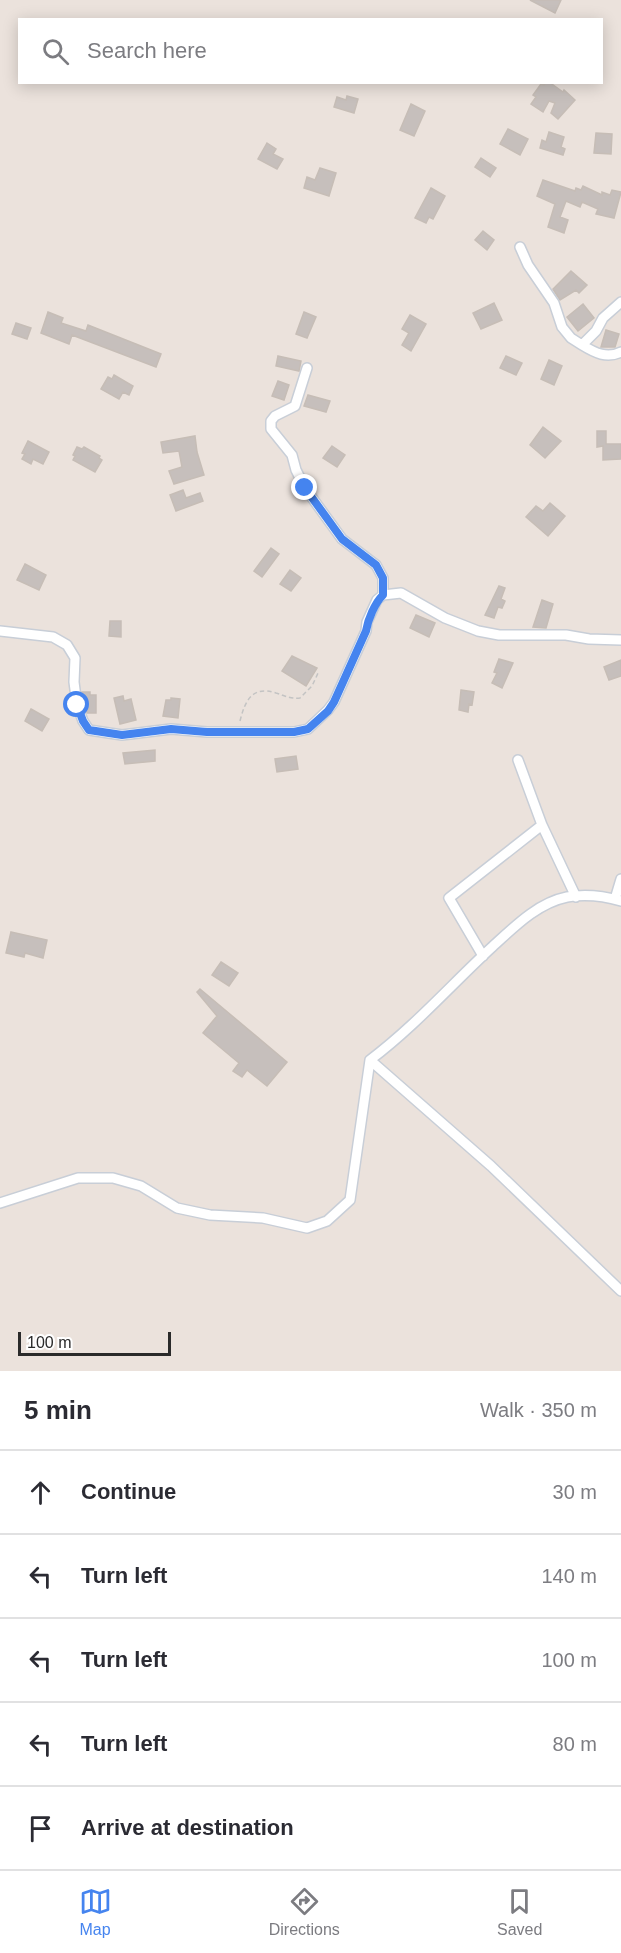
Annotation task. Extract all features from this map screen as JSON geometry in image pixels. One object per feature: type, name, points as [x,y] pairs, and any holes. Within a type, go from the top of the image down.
[{"type":"street","points":[[520,248],[528,265],[554,303],[562,327],[571,338],[594,352],[606,355],[621,352]]},
{"type":"street","points":[[582,345],[596,332],[603,318],[621,302]]},
{"type":"street","points":[[307,368],[295,406],[275,416],[271,421],[271,429],[292,455],[305,488],[342,539],[376,565],[383,578],[383,595]]},
{"type":"street","points":[[0,631],[53,637],[67,645],[75,658],[74,682],[77,705],[83,721],[89,730],[122,735],[171,729],[294,732],[308,729],[334,702],[366,631],[367,622],[377,600],[383,595],[401,593],[445,618],[478,631],[499,635],[566,635],[589,639],[621,640]]},
{"type":"street","points":[[518,760],[542,825],[576,897]]},
{"type":"street","points":[[483,956],[449,898],[542,825]]},
{"type":"street","points":[[0,1203],[78,1178],[113,1178],[141,1186],[177,1208],[210,1215],[263,1218],[307,1228],[327,1221],[350,1200],[370,1060],[393,1042],[483,956],[538,909],[566,897],[602,896],[618,900],[621,879]]},
{"type":"street","points":[[370,1060],[491,1166],[621,1292]]},
{"type":"path","points":[[240,731],[243,709],[250,697],[261,690],[276,693],[288,699],[300,698],[312,686],[319,671]]},
{"type":"building","points":[[530,0],[561,0],[555,13]]},
{"type":"building","points":[[541,84],[552,84],[563,92],[564,90],[575,100],[558,119],[551,113],[555,103],[549,101],[543,112],[531,104],[536,97],[533,95]]},
{"type":"building","points":[[347,96],[358,99],[354,113],[334,107],[337,97],[346,100]]},
{"type":"building","points":[[411,104],[425,111],[414,136],[400,130]]},
{"type":"building","points":[[508,129],[528,139],[520,155],[500,144]]},
{"type":"building","points":[[549,132],[564,137],[561,147],[565,149],[563,155],[540,148],[542,140],[546,142]]},
{"type":"building","points":[[596,133],[612,134],[611,154],[594,153]]},
{"type":"building","points":[[267,143],[276,149],[273,154],[283,159],[277,169],[258,159]]},
{"type":"building","points":[[481,158],[496,168],[490,177],[475,167]]},
{"type":"building","points":[[320,168],[336,173],[329,196],[304,188],[307,177],[315,180]]},
{"type":"building","points":[[543,180],[575,191],[576,188],[581,190],[583,186],[602,195],[602,192],[610,195],[612,190],[621,192],[614,218],[596,214],[598,209],[582,202],[580,207],[566,201],[560,217],[568,220],[564,233],[548,227],[555,204],[537,196]]},
{"type":"building","points":[[431,188],[445,196],[433,219],[429,217],[426,223],[415,218]]},
{"type":"building","points":[[483,231],[494,240],[487,250],[475,240]]},
{"type":"building","points":[[571,271],[587,285],[579,293],[576,290],[560,300],[553,289]]},
{"type":"building","points":[[494,303],[502,320],[481,329],[473,313]]},
{"type":"building","points":[[583,304],[594,318],[578,331],[567,317]]},
{"type":"building","points":[[48,312],[63,318],[61,323],[86,331],[88,325],[161,354],[156,367],[72,335],[69,344],[41,333]]},
{"type":"building","points":[[304,312],[316,317],[307,338],[296,334]]},
{"type":"building","points":[[410,315],[426,324],[411,351],[402,345],[409,333],[402,329]]},
{"type":"building","points":[[16,323],[31,328],[27,339],[12,334]]},
{"type":"building","points":[[606,330],[619,334],[615,347],[601,347]]},
{"type":"building","points":[[278,356],[301,361],[299,371],[276,366]]},
{"type":"building","points":[[506,356],[522,363],[516,375],[500,368]]},
{"type":"building","points":[[549,360],[562,366],[554,385],[541,379]]},
{"type":"building","points":[[114,375],[133,386],[129,395],[123,392],[119,399],[101,389],[108,377],[112,379]]},
{"type":"building","points":[[278,381],[289,385],[284,400],[272,396]]},
{"type":"building","points":[[308,395],[330,401],[326,412],[304,406]]},
{"type":"building","points":[[543,427],[561,441],[545,458],[530,445]]},
{"type":"building","points":[[597,431],[606,431],[606,444],[621,444],[621,459],[603,460],[603,446],[597,447]]},
{"type":"building","points":[[195,436],[204,475],[174,484],[169,471],[182,467],[179,451],[163,453],[161,442]]},
{"type":"building","points":[[28,441],[49,452],[43,464],[33,459],[31,464],[22,459],[25,454],[22,453]]},
{"type":"building","points":[[332,446],[345,455],[337,467],[323,458]]},
{"type":"building","points":[[77,447],[82,449],[84,447],[100,456],[102,460],[95,472],[73,460]]},
{"type":"building","points":[[183,490],[186,498],[200,493],[203,501],[176,511],[170,495]]},
{"type":"building","points":[[550,503],[565,516],[548,536],[526,517],[536,506],[543,511]]},
{"type":"building","points":[[271,548],[279,554],[262,577],[254,571]]},
{"type":"building","points":[[25,564],[46,575],[39,590],[17,580]]},
{"type":"building","points":[[290,570],[301,578],[291,591],[280,584]]},
{"type":"building","points":[[499,586],[505,588],[501,599],[505,601],[502,608],[498,607],[494,618],[485,615]]},
{"type":"building","points":[[542,600],[553,604],[546,628],[533,627]]},
{"type":"building","points":[[416,615],[435,623],[429,637],[410,628]]},
{"type":"building","points":[[110,621],[121,621],[121,637],[109,636]]},
{"type":"building","points":[[292,656],[317,668],[306,686],[282,671]]},
{"type":"building","points":[[499,659],[513,663],[502,688],[492,683],[497,673],[494,672]]},
{"type":"building","points":[[621,660],[621,676],[609,680],[604,667]]},
{"type":"building","points":[[461,690],[474,692],[472,705],[469,704],[468,712],[459,710]]},
{"type":"building","points":[[82,692],[96,695],[96,713],[87,713]]},
{"type":"building","points":[[123,696],[124,701],[131,699],[136,720],[120,724],[114,698]]},
{"type":"building","points":[[171,698],[180,699],[178,718],[163,716],[166,700],[171,700]]},
{"type":"building","points":[[31,709],[49,719],[42,731],[25,721]]},
{"type":"building","points":[[155,750],[155,761],[125,764],[123,753]]},
{"type":"building","points":[[296,756],[298,769],[277,772],[275,759]]},
{"type":"building","points":[[11,932],[47,940],[43,958],[25,953],[24,957],[6,953]]},
{"type":"building","points":[[221,962],[238,973],[229,986],[212,975]]},
{"type":"building","points":[[200,989],[287,1062],[267,1086],[247,1070],[242,1077],[233,1071],[239,1063],[203,1033],[217,1016],[197,992]]},
{"type":"route","points":[[77,705],[89,730],[105,734],[122,735],[171,729],[207,732],[231,730],[294,732],[308,729],[316,723],[334,702],[366,631],[367,622],[377,600],[383,595],[384,583],[376,565],[342,539],[332,522],[305,488]]}]
